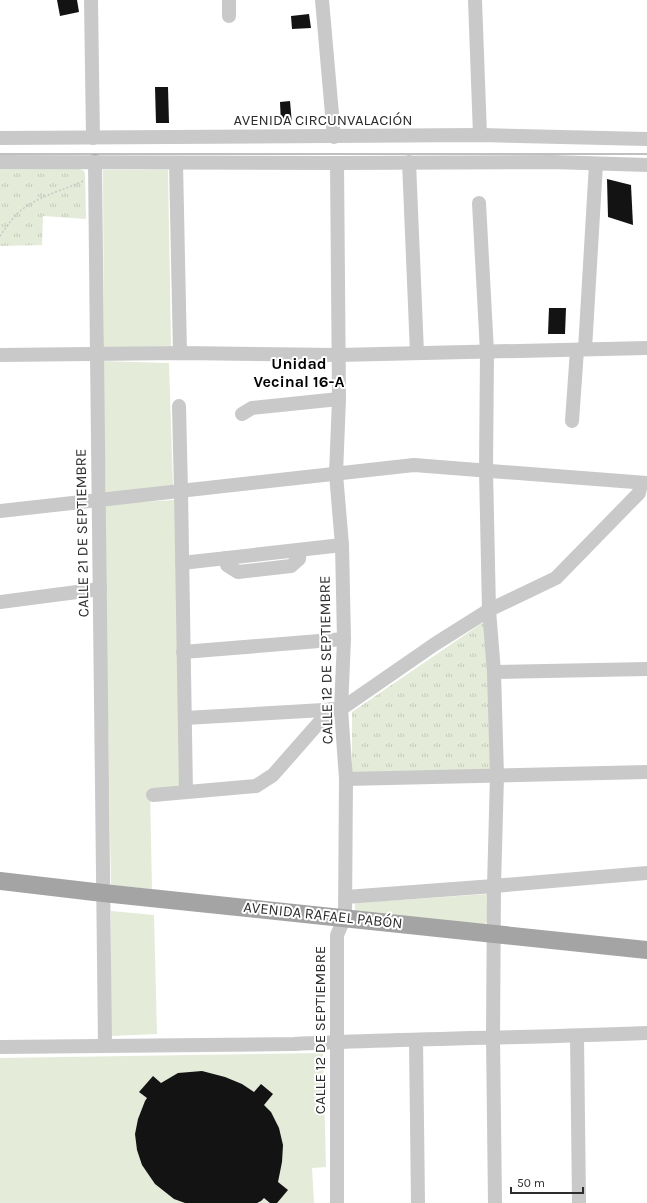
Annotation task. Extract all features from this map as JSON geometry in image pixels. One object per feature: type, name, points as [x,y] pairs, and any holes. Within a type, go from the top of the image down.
[{"type":"main road","name":"AVENIDA RAFAEL PABÓN","points":[[0,880],[103,898]]},
{"type":"main road","name":"AVENIDA RAFAEL PABÓN","points":[[0,891],[103,898],[494,938],[647,950]]},
{"type":"main road","name":"AVENIDA RAFAEL PABÓN","points":[[494,938],[647,960]]},
{"type":"street","points":[[91,0],[93,138]]},
{"type":"street","points":[[229,0],[229,16]]},
{"type":"street","points":[[322,0],[334,137]]},
{"type":"street","points":[[475,0],[480,135]]},
{"type":"street","name":"AVENIDA CIRCUNVALACIÓN","points":[[0,138],[480,135],[647,139]]},
{"type":"street","points":[[0,162],[96,168],[176,162],[552,162],[647,165]]},
{"type":"street","points":[[176,162],[180,353]]},
{"type":"street","points":[[409,162],[417,353]]},
{"type":"street","name":"CALLE 12 DE SEPTIEMBRE","points":[[337,163],[339,399],[336,474],[342,545],[344,639],[336,709],[346,779],[346,897],[343,922],[337,935],[337,1203]]},
{"type":"street","points":[[572,420],[581,349],[596,164]]},
{"type":"street","name":"CALLE 21 DE SEPTIEMBRE","points":[[96,168],[105,1045]]},
{"type":"street","points":[[479,203],[487,352],[486,470],[489,610],[494,672],[497,776],[494,886],[493,1037],[495,1203]]},
{"type":"street","points":[[0,355],[180,353],[338,355],[647,348]]},
{"type":"street","points":[[242,414],[252,408],[339,399]]},
{"type":"street","points":[[179,406],[186,792]]},
{"type":"street","points":[[0,511],[414,465],[644,483],[639,493],[556,578],[489,610],[336,709],[273,775],[256,786],[153,795]]},
{"type":"street","points":[[182,563],[342,545]]},
{"type":"street","points":[[0,602],[100,589]]},
{"type":"street","points":[[183,652],[344,639]]},
{"type":"street","points":[[494,672],[647,670]]},
{"type":"street","points":[[185,718],[336,709]]},
{"type":"street","points":[[346,779],[647,772]]},
{"type":"street","points":[[346,897],[647,874]]},
{"type":"street","points":[[0,1047],[294,1044],[647,1033]]},
{"type":"street","points":[[577,1036],[579,1202]]},
{"type":"street","points":[[416,1040],[418,1203]]},
{"type":"path","points":[[0,236],[11,221],[24,208],[51,194],[74,185],[96,168]]},
{"type":"green space","points":[[0,168],[80,169],[84,171],[86,219],[43,216],[42,245],[0,246]]},
{"type":"green space","points":[[103,170],[168,170],[171,346],[104,348]]},
{"type":"green space","points":[[102,361],[169,363],[173,486],[106,494]]},
{"type":"green space","points":[[175,500],[181,789],[150,789],[152,889],[111,885],[104,504]]},
{"type":"green space","points":[[488,619],[491,770],[352,773],[352,712]]},
{"type":"green space","points":[[488,894],[490,918],[486,923],[481,925],[355,913],[355,903]]},
{"type":"green space","points":[[111,911],[154,915],[157,1034],[111,1036]]},
{"type":"green space","points":[[323,1053],[326,1167],[312,1168],[314,1203],[0,1203],[0,1058]]},
{"type":"building","points":[[57,0],[77,0],[79,12],[60,16]]},
{"type":"building","points":[[309,14],[311,28],[292,29],[291,16]]},
{"type":"building","points":[[155,87],[168,87],[169,123],[156,123]]},
{"type":"building","points":[[290,101],[292,124],[281,125],[280,102]]},
{"type":"building","points":[[607,179],[631,185],[633,225],[608,217]]},
{"type":"building","points":[[549,308],[566,308],[565,334],[548,334]]},
{"type":"building","points":[[202,1071],[225,1077],[242,1084],[254,1092],[261,1084],[273,1094],[264,1105],[271,1112],[279,1128],[283,1145],[282,1162],[278,1182],[288,1190],[277,1203],[270,1203],[264,1198],[257,1203],[185,1203],[174,1199],[155,1184],[142,1165],[137,1150],[135,1134],[138,1119],[147,1098],[139,1092],[153,1076],[161,1083],[178,1073]]},
{"type":"tram line","points":[[0,154],[647,154]]},
{"type":"district","name":"Unidad Vecinal 16-A","points":[[299,372]]}]
